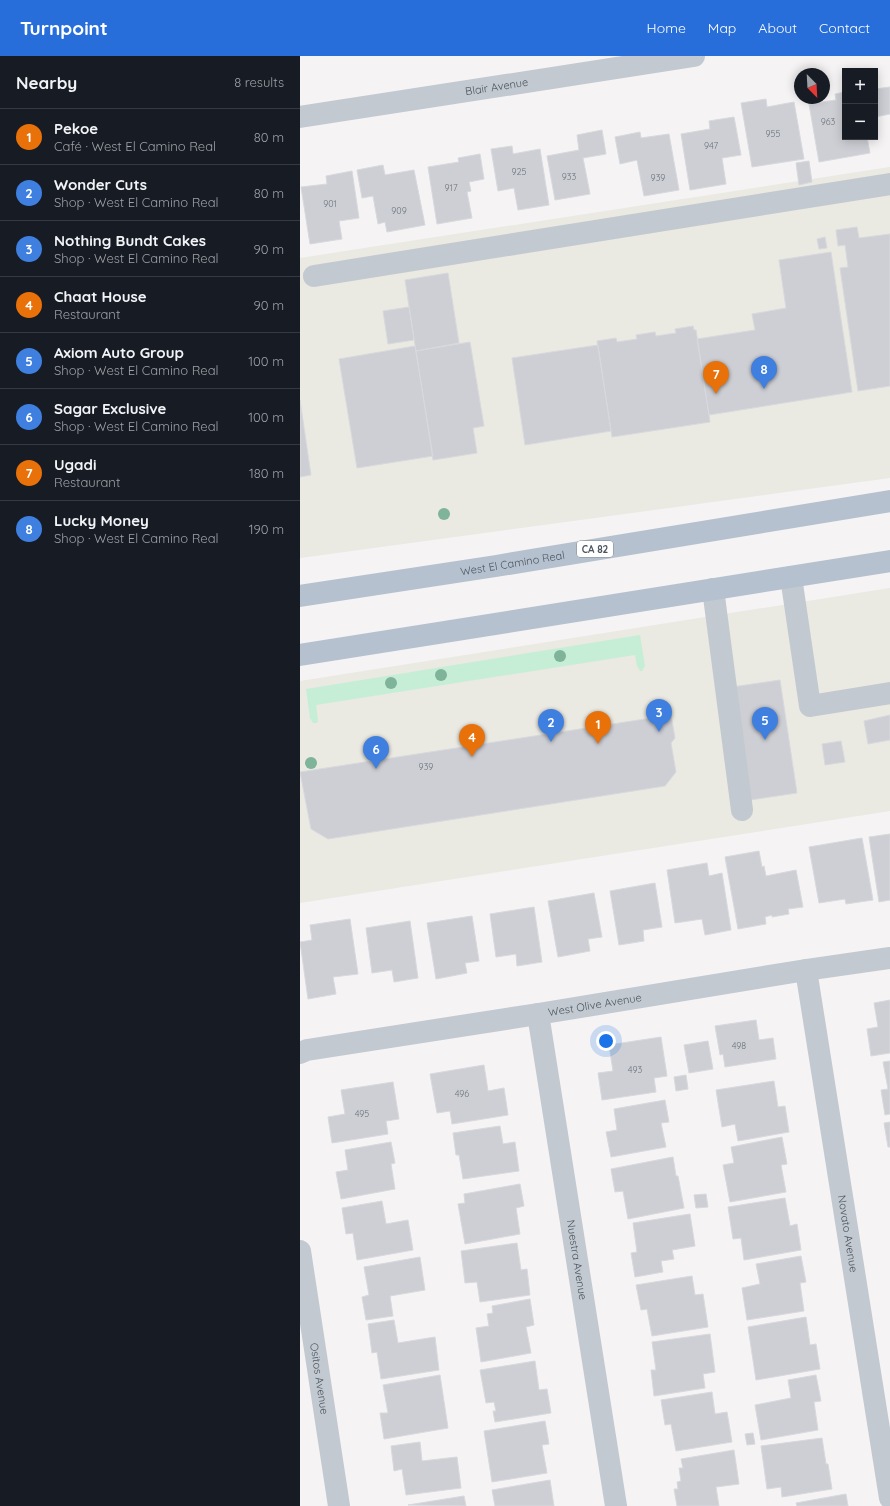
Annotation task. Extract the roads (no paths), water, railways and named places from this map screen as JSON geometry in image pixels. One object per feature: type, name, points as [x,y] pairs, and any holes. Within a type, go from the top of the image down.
[{"type":"main road","name":"West El Camino Real","points":[[300,596],[496,566],[890,501]]},
{"type":"main road","points":[[300,655],[890,561]]},
{"type":"street","name":"Blair Avenue","points":[[300,117],[694,56]]},
{"type":"street","points":[[314,276],[890,184]]},
{"type":"street","points":[[791,577],[810,706],[890,693]]},
{"type":"street","points":[[713,590],[742,810]]},
{"type":"street","name":"West Olive Avenue","points":[[300,1053],[307,1050],[806,970],[890,958]]},
{"type":"street","name":"Novato Avenue","points":[[806,970],[890,1498]]},
{"type":"street","name":"Nuestra Avenue","points":[[538,1014],[616,1506]]},
{"type":"street","name":"Ositos Avenue","points":[[300,1252],[339,1506]]},
{"type":"place","name":"Lucky Money","points":[[764,389]]},
{"type":"place","name":"Ugadi","points":[[716,394]]},
{"type":"place","name":"Nothing Bundt Cakes","points":[[659,732]]},
{"type":"place","name":"Axiom Auto Group","points":[[765,740]]},
{"type":"place","name":"Wonder Cuts","points":[[551,742]]},
{"type":"place","name":"Pekoe","points":[[598,744]]},
{"type":"place","name":"Chaat House","points":[[472,757]]},
{"type":"place","name":"Sagar Exclusive","points":[[376,769]]}]
